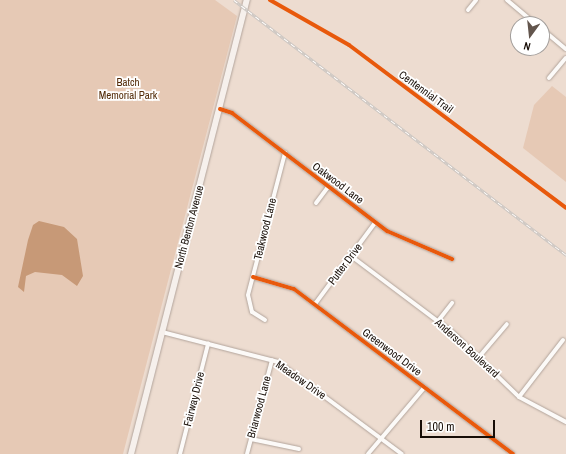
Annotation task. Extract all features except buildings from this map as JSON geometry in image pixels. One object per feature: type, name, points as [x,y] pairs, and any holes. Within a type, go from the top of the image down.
[{"type":"main road","name":"North Benton Avenue","points":[[131,454],[247,0]]},
{"type":"street","points":[[468,10],[476,0]]},
{"type":"street","points":[[507,0],[526,16]]},
{"type":"street","points":[[550,36],[566,49]]},
{"type":"street","points":[[549,78],[566,58]]},
{"type":"street","name":"Oakwood Lane","points":[[220,109],[232,113],[375,223],[394,235],[452,259]]},
{"type":"street","name":"Teakwood Lane","points":[[265,320],[249,306],[253,277],[285,153]]},
{"type":"street","points":[[316,203],[328,187]]},
{"type":"street","name":"Putter Drive","points":[[315,304],[375,223]]},
{"type":"street","name":"Anderson Boulevard","points":[[351,256],[438,321],[479,357],[520,397],[566,422]]},
{"type":"street","name":"Greenwood Drive","points":[[253,277],[290,287],[315,304],[513,454]]},
{"type":"street","points":[[438,321],[452,303]]},
{"type":"street","points":[[479,357],[507,324]]},
{"type":"street","name":"Meadow Drive","points":[[162,332],[272,360],[402,454]]},
{"type":"street","points":[[520,397],[563,340]]},
{"type":"street","name":"Fairway Drive","points":[[180,454],[208,344]]},
{"type":"street","name":"Briarwood Lane","points":[[247,454],[272,360]]},
{"type":"street","points":[[368,454],[424,388]]},
{"type":"street","points":[[251,438],[299,449]]},
{"type":"green space","name":"Batch Memorial Park","points":[[0,0],[215,0],[237,16],[123,454],[0,454]]},
{"type":"green space","points":[[552,86],[566,97],[566,182],[523,148],[534,105]]},
{"type":"shaded area","points":[[39,221],[64,227],[77,239],[83,276],[77,286],[62,275],[35,272],[26,276],[24,292],[18,287],[28,240],[33,225]]},
{"type":"railway","points":[[234,0],[566,255]]},
{"type":"cycle path","name":"Centennial Trail","points":[[270,0],[349,45],[566,208]]},
{"type":"cycle path","points":[[220,109],[232,113],[387,231],[452,259]]},
{"type":"cycle path","points":[[253,277],[294,289],[513,454]]}]
